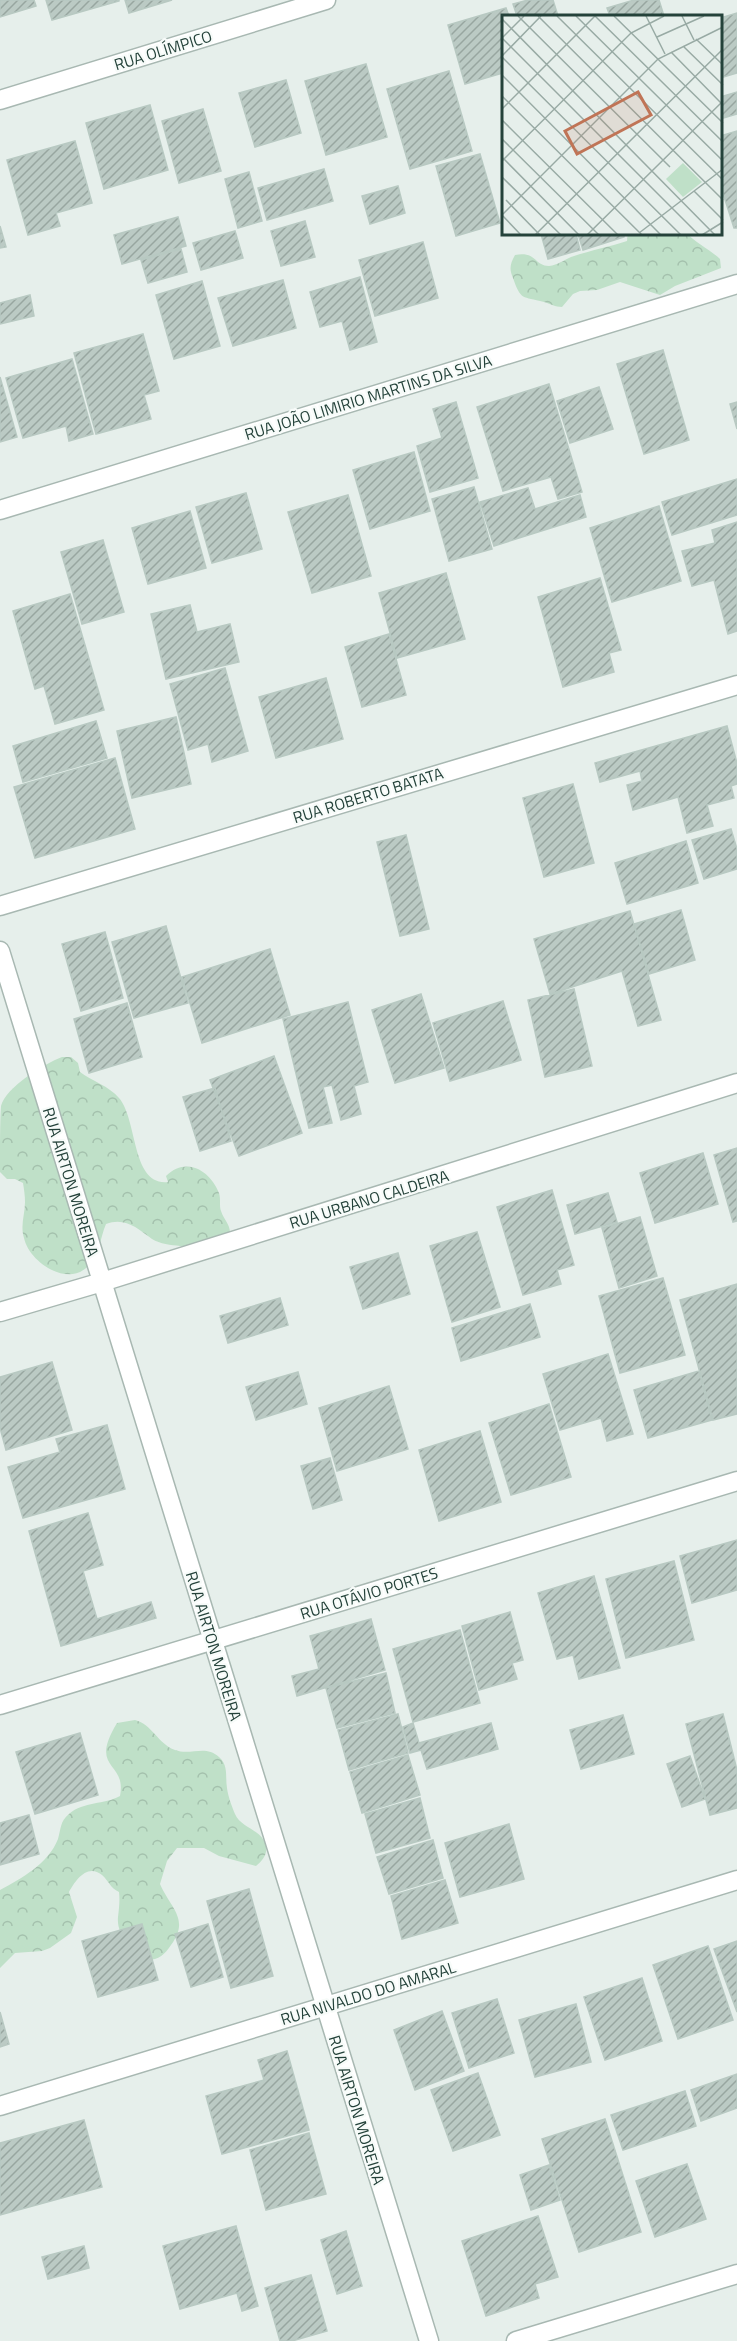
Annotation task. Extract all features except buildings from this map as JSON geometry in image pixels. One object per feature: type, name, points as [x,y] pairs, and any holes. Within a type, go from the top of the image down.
[{"type":"street","name":"RUA OLÍMPICO","points":[[0,100],[327,0]]},
{"type":"street","name":"RUA JOÃO LIMIRIO MARTINS DA SILVA","points":[[0,510],[737,284]]},
{"type":"street","name":"RUA ROBERTO BATATA","points":[[0,906],[737,685]]},
{"type":"street","name":"RUA AIRTON MOREIRA","points":[[0,951],[429,2341]]},
{"type":"street","name":"RUA URBANO CALDEIRA","points":[[0,1312],[737,1083]]},
{"type":"street","name":"RUA OTÁVIO PORTES","points":[[0,1706],[737,1481]]},
{"type":"street","name":"RUA NIVALDO DO AMARAL","points":[[0,2106],[737,1880]]},
{"type":"street","points":[[516,2341],[737,2274]]},
{"type":"green space","points":[[628,236],[690,236],[720,259],[721,268],[675,286],[660,295],[620,282],[597,290],[580,291],[573,294],[562,307],[523,296],[518,291],[512,275],[511,264],[515,255],[527,255],[540,264],[549,266],[571,257],[627,241]]},
{"type":"green space","points":[[62,1057],[71,1057],[78,1063],[80,1072],[119,1098],[125,1108],[141,1163],[147,1174],[156,1180],[168,1182],[166,1176],[174,1170],[189,1167],[197,1168],[210,1178],[219,1193],[220,1209],[230,1233],[199,1244],[180,1246],[155,1241],[125,1223],[113,1222],[106,1224],[95,1256],[80,1272],[60,1273],[50,1269],[33,1256],[27,1247],[23,1233],[25,1202],[23,1183],[15,1179],[7,1179],[0,1172],[1,1106],[10,1091],[18,1084]]},
{"type":"green space","points":[[135,1720],[141,1722],[175,1750],[208,1751],[222,1760],[230,1801],[235,1814],[238,1819],[263,1838],[266,1847],[265,1856],[256,1866],[219,1856],[204,1848],[177,1848],[167,1861],[160,1884],[177,1914],[179,1928],[166,1951],[158,1958],[151,1960],[147,1960],[132,1946],[120,1930],[118,1924],[119,1892],[102,1875],[97,1872],[87,1872],[78,1879],[69,1892],[77,1917],[71,1933],[42,1951],[15,1953],[0,1968],[0,1890],[25,1875],[48,1856],[58,1839],[62,1822],[69,1814],[81,1807],[120,1796],[121,1784],[107,1758],[106,1750],[117,1723]]}]
